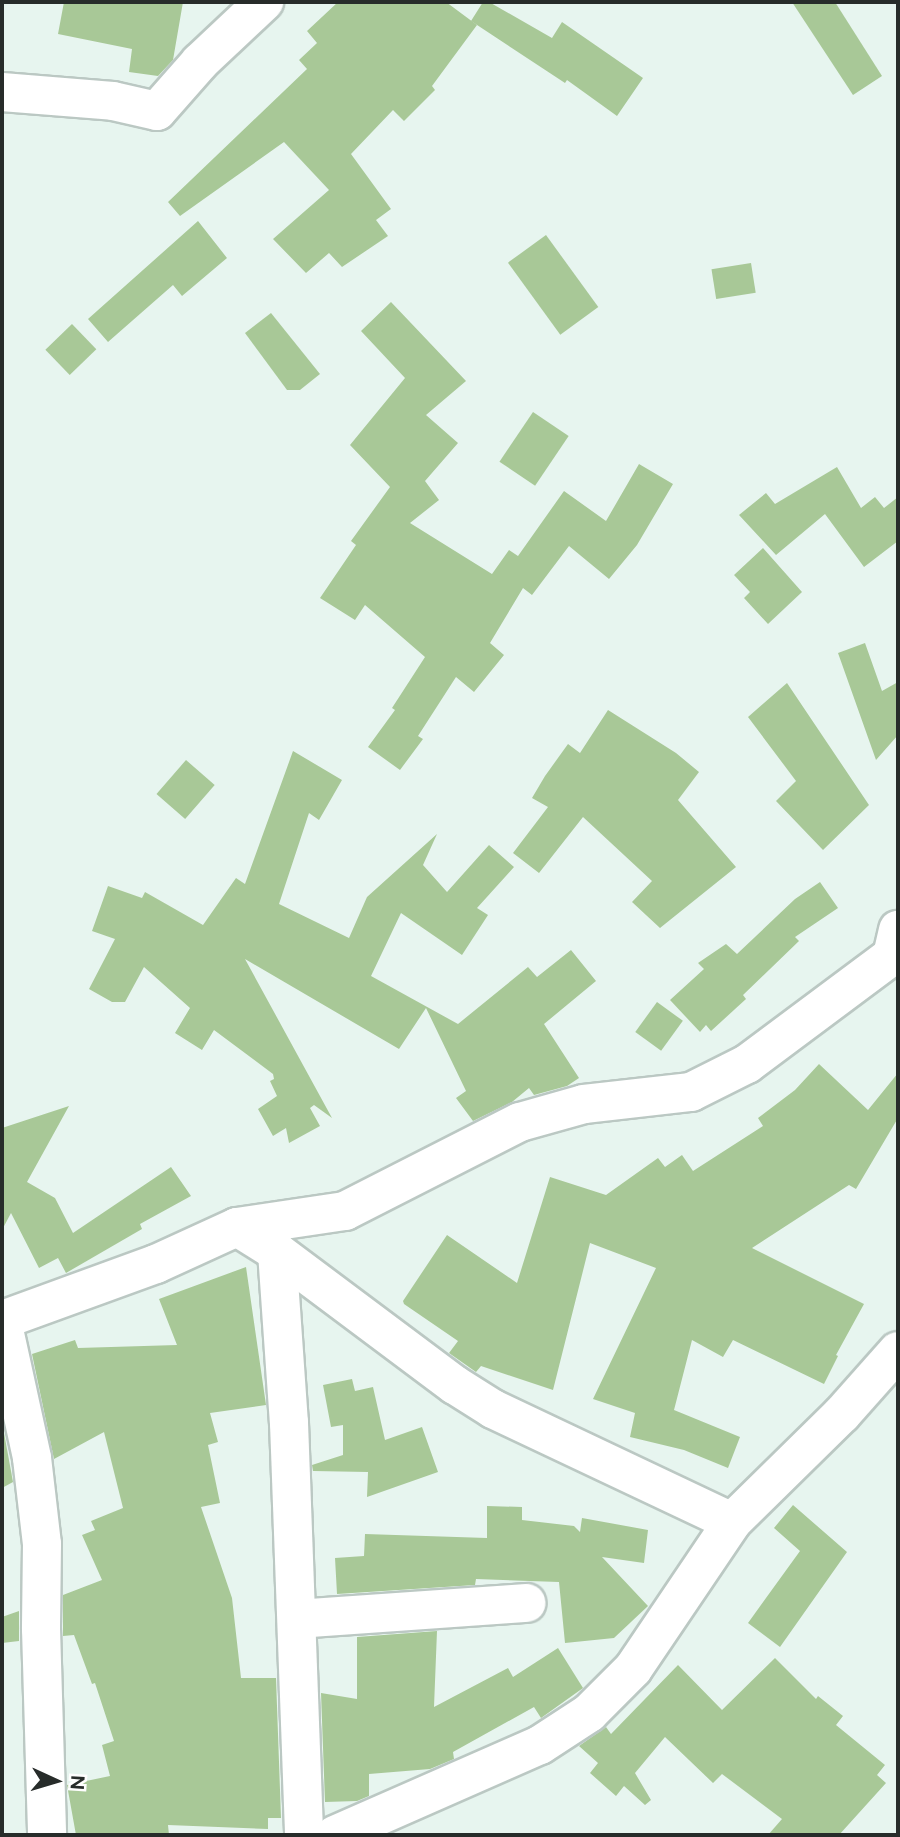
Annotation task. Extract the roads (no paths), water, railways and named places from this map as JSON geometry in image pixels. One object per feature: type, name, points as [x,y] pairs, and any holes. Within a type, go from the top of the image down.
[{"type":"street","points":[[2,92],[113,101],[157,111],[200,62],[264,2]]},
{"type":"street","points":[[47,1835],[41,1629],[42,1544],[32,1458],[2,1320],[156,1264],[237,1227],[345,1211],[520,1122],[584,1104],[691,1092],[747,1064],[896,949]]},
{"type":"street","points":[[237,1227],[277,1252],[455,1385],[493,1409],[732,1522]]},
{"type":"street","points":[[277,1252],[289,1423],[304,1835]]},
{"type":"street","points":[[335,1835],[540,1745],[589,1713],[633,1669],[732,1522],[842,1414],[898,1351]]},
{"type":"street","points":[[297,1619],[526,1603]]}]
